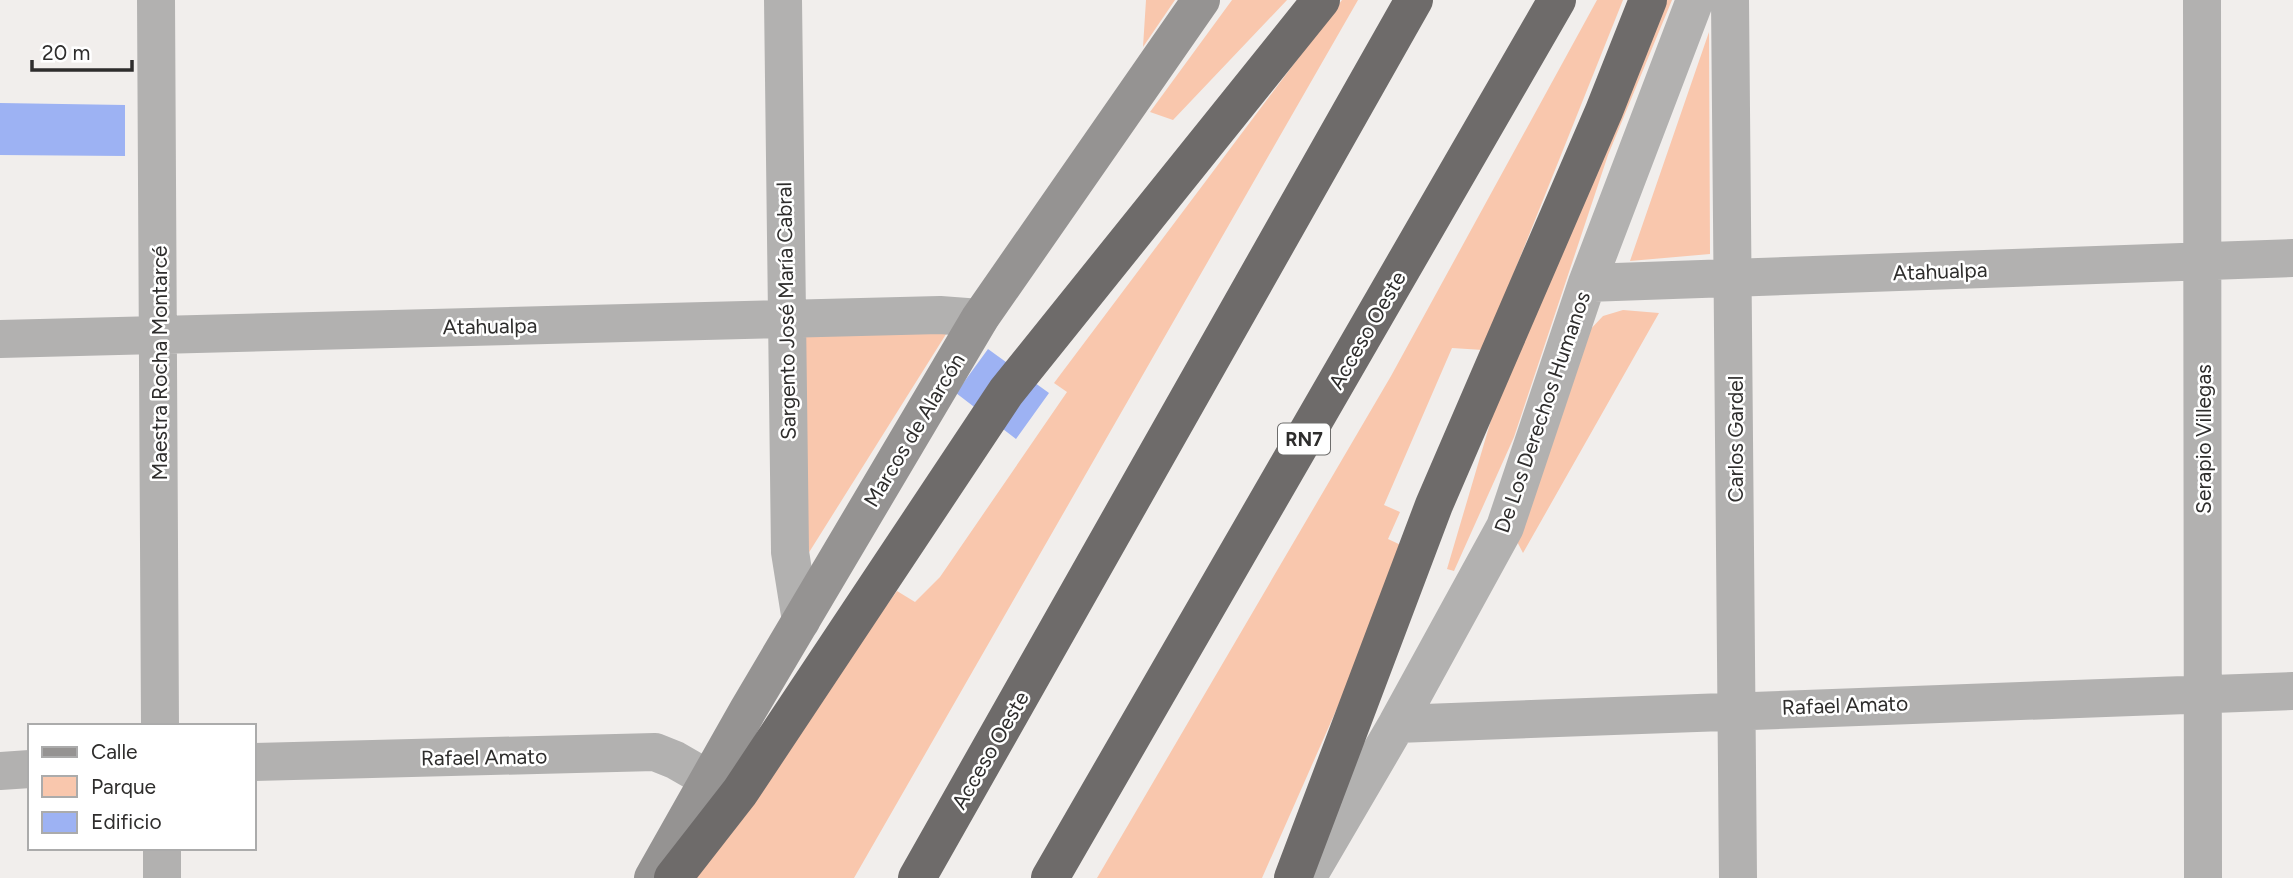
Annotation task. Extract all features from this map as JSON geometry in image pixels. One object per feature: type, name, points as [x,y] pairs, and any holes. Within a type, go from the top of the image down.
[{"type":"highway","points":[[673,878],[740,792],[1006,392],[1321,0]]},
{"type":"highway","name":"Acceso Oeste","points":[[917,878],[1414,0]]},
{"type":"highway","name":"Acceso Oeste","points":[[1050,878],[1557,0]]},
{"type":"highway","points":[[1293,878],[1434,505],[1604,111],[1648,0]]},
{"type":"street","name":"Maestra Rocha Montarcé","points":[[156,0],[160,724]]},
{"type":"street","name":"Sargento José María Cabral","points":[[783,0],[790,552],[801,621]]},
{"type":"street","name":"Marcos de Alarcón","points":[[653,878],[708,779],[980,318],[1201,0]]},
{"type":"street","name":"De Los Derechos Humanos","points":[[1307,878],[1397,724],[1506,527],[1587,283],[1695,0]]},
{"type":"street","name":"Carlos Gardel","points":[[1730,0],[1738,878]]},
{"type":"street","name":"Serapio Villegas","points":[[2202,0],[2203,878]]},
{"type":"street","name":"Atahualpa","points":[[1587,283],[2293,258]]},
{"type":"street","name":"Atahualpa","points":[[0,339],[940,315],[980,318]]},
{"type":"street","name":"Rafael Amato","points":[[1397,724],[1737,709],[2293,691]]},
{"type":"street","name":"Rafael Amato","points":[[256,762],[655,752],[708,779]]},
{"type":"street","points":[[0,771],[28,769]]},
{"type":"street","points":[[162,850],[162,878]]},
{"type":"green space","points":[[1146,0],[1175,0],[1143,47]]},
{"type":"green space","points":[[1232,0],[1287,0],[1173,120],[1150,112]]},
{"type":"green space","points":[[1342,0],[1358,0],[854,878],[688,878],[897,591],[915,602],[940,577],[1067,392],[1054,383]]},
{"type":"green space","points":[[1597,0],[1623,0],[1483,350],[1452,348],[1384,505],[1400,512],[1388,539],[1403,546],[1338,706],[1262,878],[1097,878],[1391,376]]},
{"type":"green space","points":[[1656,0],[1672,0],[1608,155],[1514,437],[1454,571],[1447,569],[1507,366]]},
{"type":"green space","points":[[1709,32],[1710,254],[1630,261]]},
{"type":"green space","points":[[1623,310],[1659,313],[1523,553],[1512,532],[1587,333],[1603,316]]},
{"type":"green space","points":[[803,330],[948,331],[808,554]]},
{"type":"building","points":[[0,103],[125,105],[125,156],[0,155]]},
{"type":"building","points":[[988,349],[1049,393],[1016,439],[956,393]]}]
